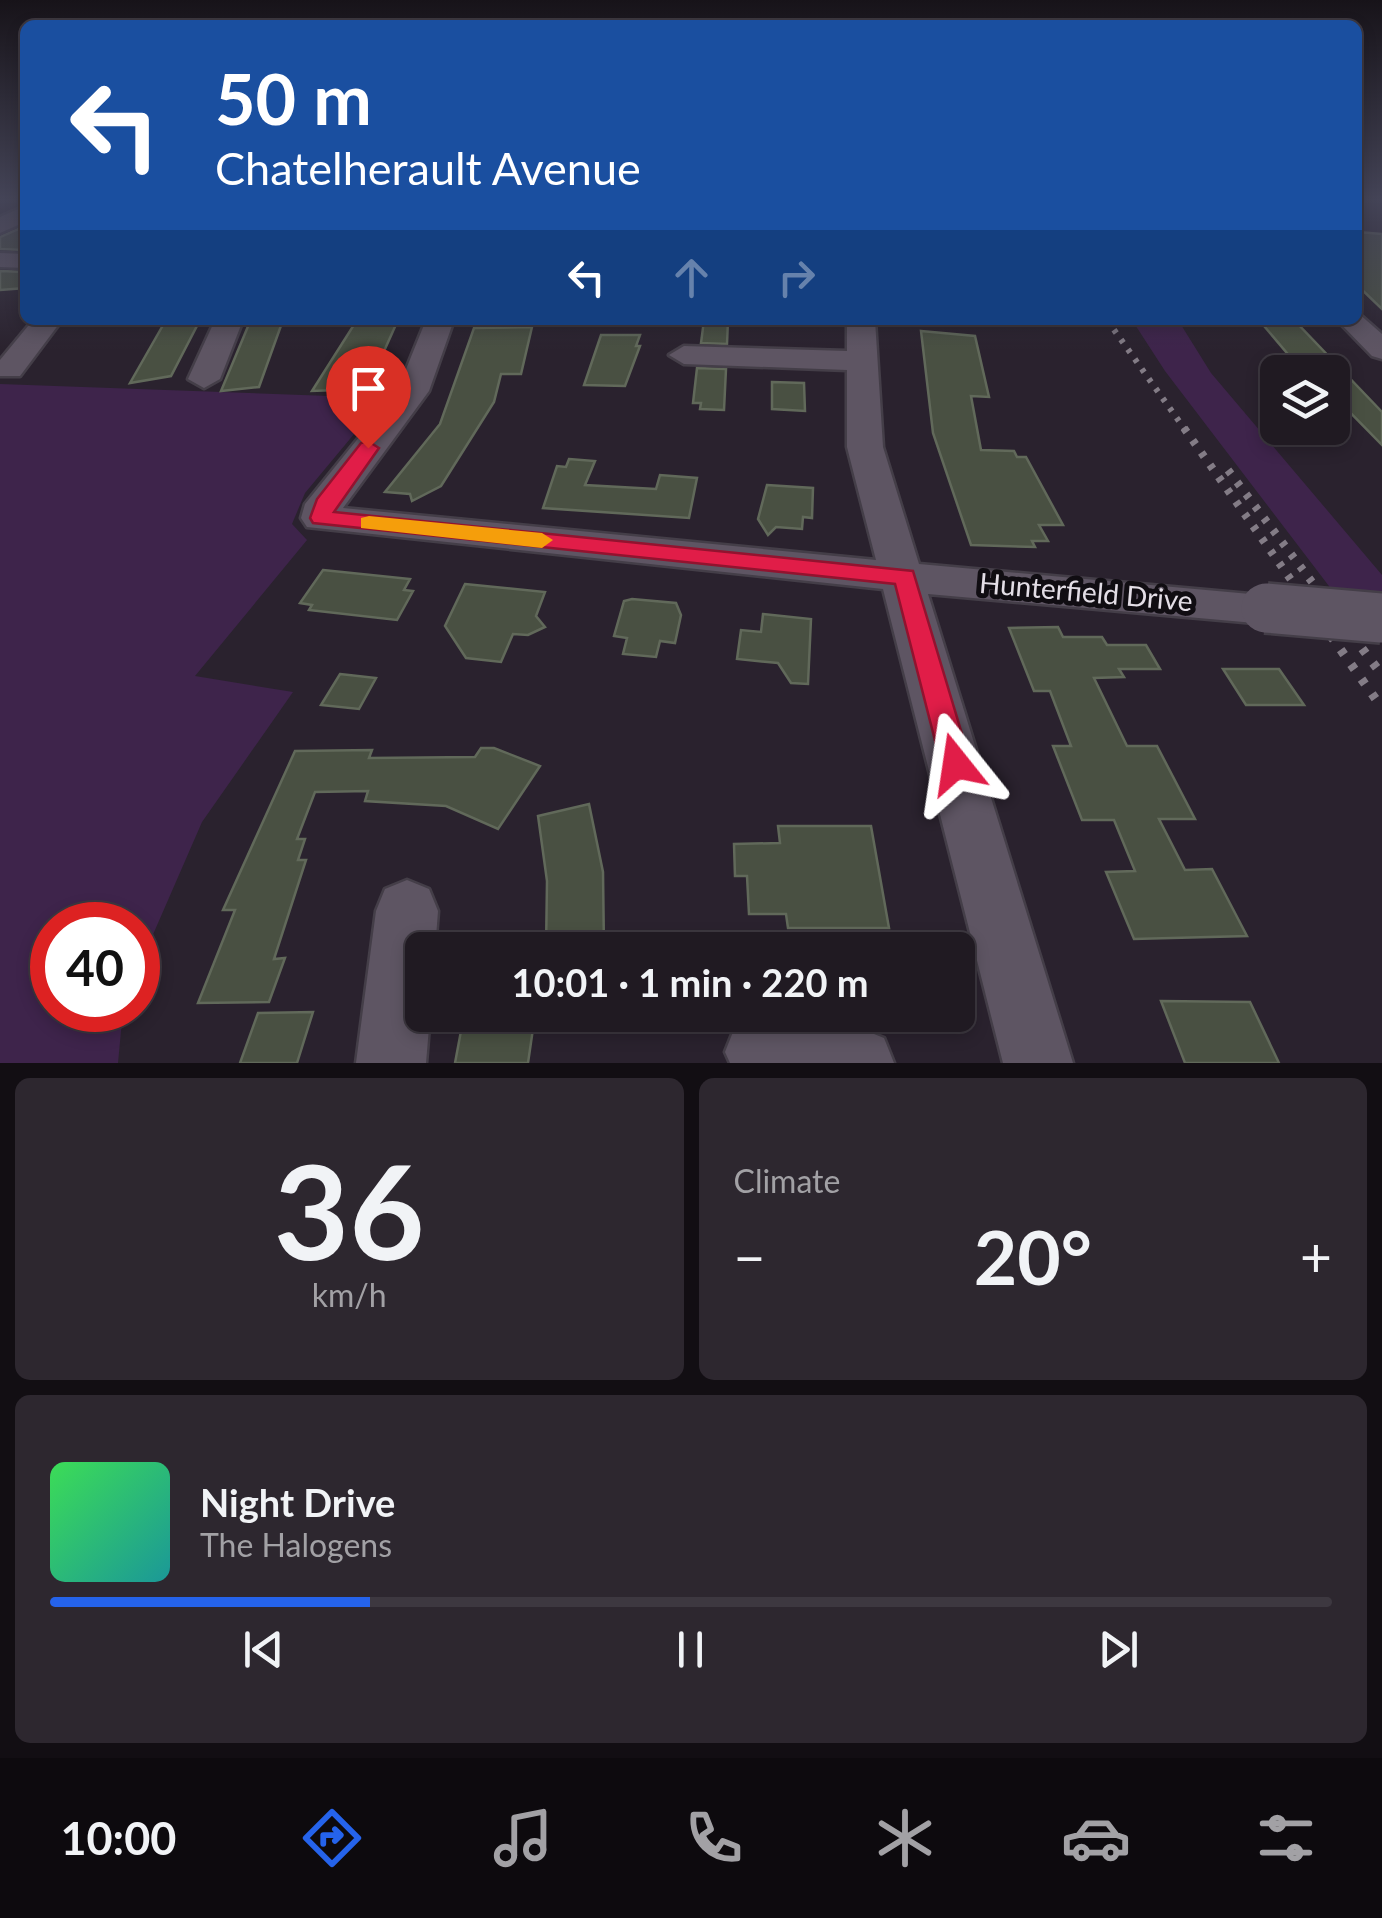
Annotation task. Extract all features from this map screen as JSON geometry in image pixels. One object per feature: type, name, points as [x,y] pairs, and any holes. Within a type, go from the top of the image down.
[{"type":"street","points":[[8,369],[44,325]]},
{"type":"street","points":[[204,379],[227,325]]},
{"type":"street","name":"Hunterfield Drive","points":[[438,325],[413,390],[324,504],[321,518],[905,577],[1382,618]]},
{"type":"street","points":[[1357,325],[1382,350]]},
{"type":"street","points":[[684,355],[861,341],[865,447],[905,577],[1038,1063]]},
{"type":"street","points":[[391,1063],[408,911]]},
{"type":"street","points":[[760,1052],[859,1063]]},
{"type":"shaded area","points":[[1135,325],[1181,325],[1211,373],[1260,431],[1260,445],[1272,445],[1382,575],[1382,601],[1335,594],[1165,371]]},
{"type":"shaded area","points":[[0,384],[384,398],[305,493],[292,524],[307,540],[195,676],[293,692],[202,822],[160,918],[160,902],[30,902],[30,1032],[121,1032],[118,1063],[0,1063]]},
{"type":"building","points":[[1362,251],[1382,251],[1382,309],[1362,290]]},
{"type":"building","points":[[0,271],[20,272],[20,288],[0,290]]},
{"type":"building","points":[[163,325],[197,325],[171,376],[130,383]]},
{"type":"building","points":[[249,325],[281,325],[259,387],[221,391]]},
{"type":"building","points":[[354,325],[396,325],[367,389],[312,391]]},
{"type":"building","points":[[703,325],[728,325],[727,344],[701,343]]},
{"type":"building","points":[[1263,325],[1299,325],[1327,355],[1289,355]]},
{"type":"building","points":[[532,327],[521,374],[501,374],[494,402],[441,486],[412,501],[410,494],[385,492],[440,424],[474,328]]},
{"type":"building","points":[[921,331],[975,336],[989,397],[971,396],[981,450],[1014,451],[1017,457],[1026,457],[1063,525],[1039,525],[1048,541],[1032,541],[1035,547],[971,545],[933,433]]},
{"type":"building","points":[[601,335],[640,335],[636,346],[640,346],[625,386],[584,385]]},
{"type":"building","points":[[697,368],[726,369],[724,410],[700,409],[701,403],[693,403]]},
{"type":"building","points":[[1350,379],[1382,412],[1382,445],[1350,412]]},
{"type":"building","points":[[772,382],[804,383],[805,411],[772,409]]},
{"type":"building","points":[[569,459],[595,461],[585,485],[656,489],[660,475],[697,478],[689,518],[543,508],[557,466],[566,467]]},
{"type":"building","points":[[767,485],[813,488],[812,518],[803,517],[802,529],[776,527],[768,535],[758,519]]},
{"type":"building","points":[[323,570],[410,579],[404,590],[413,591],[397,620],[309,610],[312,605],[300,603]]},
{"type":"building","points":[[465,584],[545,592],[536,616],[545,627],[528,635],[513,634],[501,662],[466,658],[445,626]]},
{"type":"building","points":[[624,601],[676,603],[681,615],[675,643],[660,641],[656,657],[623,654],[627,638],[614,636]]},
{"type":"building","points":[[763,614],[811,619],[808,684],[791,683],[778,663],[737,659],[741,630],[761,632]]},
{"type":"building","points":[[1058,627],[1063,637],[1102,637],[1107,645],[1146,645],[1160,669],[1119,669],[1124,677],[1094,678],[1127,746],[1157,746],[1195,819],[1159,819],[1185,870],[1212,869],[1247,936],[1134,939],[1106,872],[1135,871],[1114,820],[1082,820],[1053,746],[1071,746],[1050,691],[1034,691],[1009,628]]},
{"type":"building","points":[[1223,669],[1279,669],[1304,705],[1246,705]]},
{"type":"building","points":[[340,674],[376,678],[359,709],[321,705]]},
{"type":"building","points":[[481,748],[494,748],[540,766],[498,829],[446,806],[365,801],[368,791],[315,792],[297,839],[305,839],[298,860],[306,860],[274,959],[285,958],[269,1002],[198,1003],[235,910],[223,910],[295,751],[372,750],[369,758],[475,757]]},
{"type":"building","points":[[589,804],[603,872],[604,932],[546,932],[547,881],[538,816]]},
{"type":"building","points":[[778,826],[871,826],[889,928],[788,928],[786,914],[749,914],[747,876],[735,876],[734,844],[780,843]]},
{"type":"building","points":[[1161,1001],[1250,1002],[1279,1063],[1185,1063]]},
{"type":"building","points":[[313,1012],[297,1063],[240,1063],[258,1013]]},
{"type":"building","points":[[461,1032],[533,1032],[528,1063],[455,1063]]},
{"type":"railway","points":[[1111,325],[1186,431]]},
{"type":"railway","points":[[1184,428],[1301,594]]},
{"type":"railway","points":[[1228,470],[1321,594]]},
{"type":"railway","points":[[1299,591],[1382,708]]},
{"type":"railway","points":[[1319,591],[1382,675]]},
{"type":"slow traffic","points":[[369,523],[542,540]]},
{"type":"route","points":[[368,448],[324,504],[321,518],[905,577],[956,764]]}]
